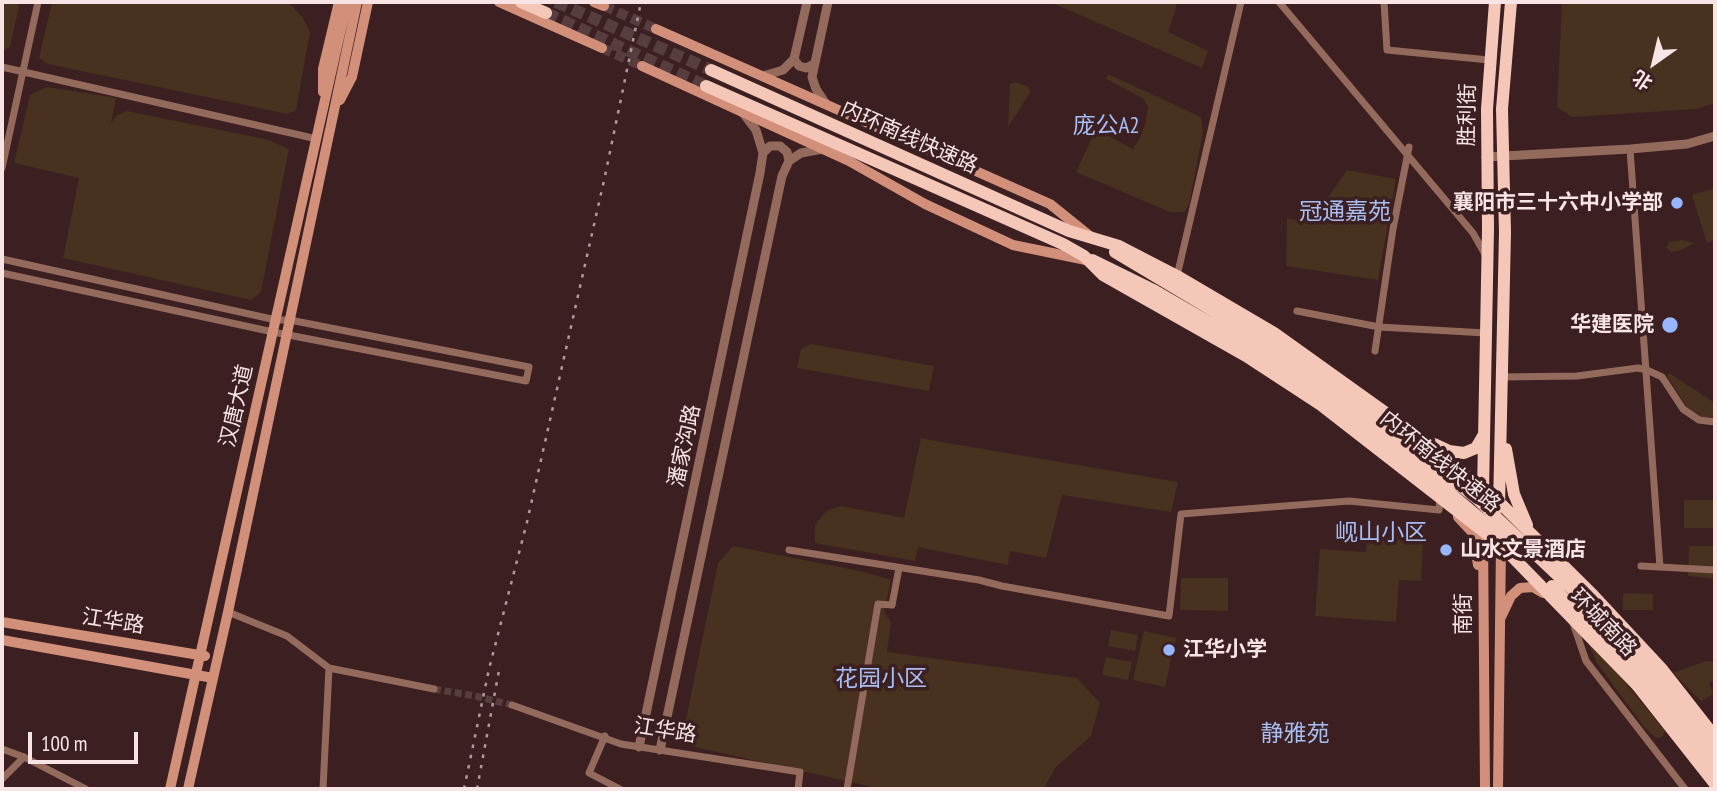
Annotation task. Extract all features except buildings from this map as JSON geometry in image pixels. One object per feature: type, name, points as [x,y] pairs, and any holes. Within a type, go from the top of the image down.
[{"type":"highway","points":[[522,2],[547,13]]},
{"type":"highway","name":"胜利街","points":[[1488,229],[1486,156],[1489,60],[1495,2]]},
{"type":"highway","name":"南街","points":[[1501,545],[1500,405],[1505,232],[1502,156],[1505,63],[1511,2]]},
{"type":"highway","name":"内环南线快速路","points":[[711,70],[1069,231],[1119,246],[1177,276]]},
{"type":"highway","name":"内环南线快速路","points":[[706,86],[1063,244],[1086,258],[1158,285],[1274,347],[1336,390],[1476,498],[1591,607],[1669,692],[1715,751]]},
{"type":"highway","name":"南街","points":[[1483,531],[1488,229]]},
{"type":"highway","name":"内环南线快速路","points":[[1093,238],[1158,285],[1330,400],[1470,507],[1513,547],[1661,698],[1715,768]]},
{"type":"highway","name":"内环南线快速路","points":[[1086,258],[1104,275],[1171,313]]},
{"type":"highway","name":"环城南路","points":[[1177,276],[1274,333],[1416,436],[1499,502],[1661,668],[1715,737]]},
{"type":"highway","name":"环城南路","points":[[1171,313],[1246,356],[1321,405],[1501,545],[1637,685],[1715,785]]},
{"type":"highway","points":[[1500,405],[1509,471],[1520,512],[1524,522],[1557,559]]},
{"type":"highway","points":[[1416,436],[1449,451],[1464,453],[1476,448],[1483,436]]},
{"type":"main road","points":[[329,109],[323,69],[339,2]]},
{"type":"main road","points":[[346,32],[347,2]]},
{"type":"main road","points":[[346,32],[357,2]]},
{"type":"main road","points":[[329,109],[352,77],[368,2]]},
{"type":"main road","points":[[499,2],[602,48]]},
{"type":"main road","points":[[656,29],[1050,204],[1093,238]]},
{"type":"main road","name":"汉唐大道","points":[[188,789],[290,320],[346,32]]},
{"type":"main road","points":[[642,66],[849,161],[925,204],[1013,245],[1086,258]]},
{"type":"main road","name":"汉唐大道","points":[[170,789],[317,139],[329,109]]},
{"type":"main road","points":[[865,139],[871,124]]},
{"type":"main road","points":[[1443,499],[1473,533],[1483,599]]},
{"type":"main road","name":"南街","points":[[1483,531],[1485,789]]},
{"type":"main road","name":"南街","points":[[1498,789],[1501,545]]},
{"type":"main road","points":[[1500,620],[1511,596],[1520,587],[1532,587],[1550,596]]},
{"type":"main road","name":"江华路","points":[[2,622],[218,659]]},
{"type":"main road","name":"江华路","points":[[2,640],[213,678]]},
{"type":"street","points":[[2,169],[38,2]]},
{"type":"street","points":[[763,76],[783,70],[794,59],[807,2]]},
{"type":"street","points":[[826,104],[812,77],[828,2]]},
{"type":"street","points":[[1177,276],[1241,2]]},
{"type":"street","points":[[1279,2],[1408,151],[1473,233],[1488,259]]},
{"type":"street","points":[[1384,2],[1387,50],[1489,60]]},
{"type":"street","points":[[794,59],[799,66],[806,68],[814,64]]},
{"type":"street","points":[[2,67],[317,139]]},
{"type":"street","points":[[743,113],[756,130],[763,153],[770,146],[780,146],[787,152],[789,161],[800,153],[823,149]]},
{"type":"street","points":[[1486,156],[1630,149],[1687,144],[1715,136]]},
{"type":"street","points":[[1630,149],[1660,567]]},
{"type":"street","points":[[1375,351],[1392,229],[1408,151]]},
{"type":"street","name":"潘家沟路","points":[[639,747],[763,153]]},
{"type":"street","name":"潘家沟路","points":[[660,750],[782,176],[789,161]]},
{"type":"street","points":[[2,259],[276,320],[290,320],[529,366],[526,381],[273,332],[2,273]]},
{"type":"street","points":[[1297,311],[1379,327],[1486,333]]},
{"type":"street","points":[[1501,377],[1577,376],[1638,368],[1662,377],[1683,409],[1699,420],[1715,422]]},
{"type":"street","points":[[789,550],[979,580],[1169,616],[1181,514],[1349,502],[1439,510],[1443,499]]},
{"type":"street","points":[[1641,566],[1715,570]]},
{"type":"street","points":[[847,789],[877,604],[892,605],[899,568]]},
{"type":"street","points":[[228,612],[287,636],[329,668],[434,689]]},
{"type":"street","points":[[1570,617],[1586,661],[1685,789]]},
{"type":"street","points":[[323,789],[329,668]]},
{"type":"street","name":"江华路","points":[[512,705],[605,736],[621,744],[800,772],[798,789]]},
{"type":"street","points":[[605,736],[589,773],[620,789]]},
{"type":"street","points":[[2,749],[24,757],[86,789]]},
{"type":"street","points":[[2,779],[24,757]]},
{"type":"shaded area","points":[[2,2],[20,2],[10,47],[2,51]]},
{"type":"shaded area","points":[[52,2],[288,2],[303,18],[310,32],[296,110],[288,114],[48,64],[39,58]]},
{"type":"shaded area","points":[[1050,2],[1176,2],[1168,32],[1208,51],[1202,68]]},
{"type":"shaded area","points":[[1562,2],[1715,2],[1715,103],[1696,109],[1572,117],[1557,107]]},
{"type":"shaded area","points":[[1108,74],[1201,117],[1203,132],[1189,205],[1184,212],[1170,212],[1076,172],[1096,129],[1133,149],[1146,121],[1148,107],[1144,99],[1106,79]]},
{"type":"shaded area","points":[[1015,82],[1029,87],[1030,93],[1008,127],[1010,84]]},
{"type":"shaded area","points":[[47,87],[116,98],[111,123],[116,116],[127,111],[269,140],[289,149],[261,292],[251,300],[63,258],[79,178],[14,163],[30,95]]},
{"type":"shaded area","points":[[1347,170],[1396,179],[1378,280],[1286,266],[1287,218],[1306,222],[1315,199],[1324,203]]},
{"type":"shaded area","points":[[1715,188],[1715,240],[1707,243],[1692,195]]},
{"type":"shaded area","points":[[1682,240],[1694,243],[1682,250],[1671,252],[1666,247],[1669,242]]},
{"type":"shaded area","points":[[811,344],[934,366],[929,391],[797,368],[801,349]]},
{"type":"shaded area","points":[[1669,373],[1715,403],[1715,418],[1702,417],[1687,407],[1667,376]]},
{"type":"shaded area","points":[[921,438],[1178,482],[1171,512],[1062,495],[1046,558],[1010,551],[1008,565],[918,547],[915,561],[815,543],[815,525],[826,511],[840,506],[904,518]]},
{"type":"shaded area","points":[[1684,500],[1715,500],[1715,528],[1684,528]]},
{"type":"shaded area","points":[[1368,525],[1424,530],[1421,581],[1399,580],[1396,622],[1315,616],[1320,549],[1366,552]]},
{"type":"shaded area","points":[[733,546],[865,572],[891,580],[884,612],[891,622],[887,652],[1077,678],[1100,703],[1091,736],[1055,768],[1044,789],[882,789],[690,746],[686,719],[718,563]]},
{"type":"shaded area","points":[[1689,546],[1715,546],[1715,579],[1688,576]]},
{"type":"shaded area","points":[[1181,578],[1228,578],[1228,611],[1180,610]]},
{"type":"shaded area","points":[[1623,593],[1653,594],[1653,610],[1623,610]]},
{"type":"shaded area","points":[[1111,630],[1138,635],[1135,651],[1108,646]]},
{"type":"shaded area","points":[[1144,631],[1176,638],[1165,687],[1133,680]]},
{"type":"shaded area","points":[[1588,643],[1614,669],[1665,731],[1662,737],[1656,738],[1644,727],[1597,663]]},
{"type":"shaded area","points":[[1106,657],[1132,662],[1128,680],[1102,675]]},
{"type":"shaded area","points":[[1706,661],[1715,662],[1715,682],[1709,683],[1713,694],[1701,701],[1673,673]]},
{"type":"tunnel","points":[[556,2],[711,70]]},
{"type":"tunnel","points":[[604,6],[656,29]]},
{"type":"tunnel","points":[[546,13],[706,86]]},
{"type":"tunnel","points":[[602,48],[642,66]]},
{"type":"tunnel","points":[[434,689],[512,705]]},
{"type":"railway","points":[[464,789],[489,669],[527,522],[605,176],[641,2]]},
{"type":"railway","points":[[477,789],[500,665]]},
{"type":"place","name":"襄阳市三十六中小学部","points":[[1677,203]]},
{"type":"place","name":"华建医院","points":[[1670,325]]},
{"type":"place","name":"山水文景酒店","points":[[1446,550]]},
{"type":"place","name":"江华小学","points":[[1169,650]]},
{"type":"district","name":"庞公A2","points":[[1106,126]]},
{"type":"district","name":"冠通嘉苑","points":[[1345,212]]},
{"type":"district","name":"岘山小区","points":[[1381,533]]},
{"type":"district","name":"花园小区","points":[[881,679]]},
{"type":"district","name":"静雅苑","points":[[1295,734]]}]
